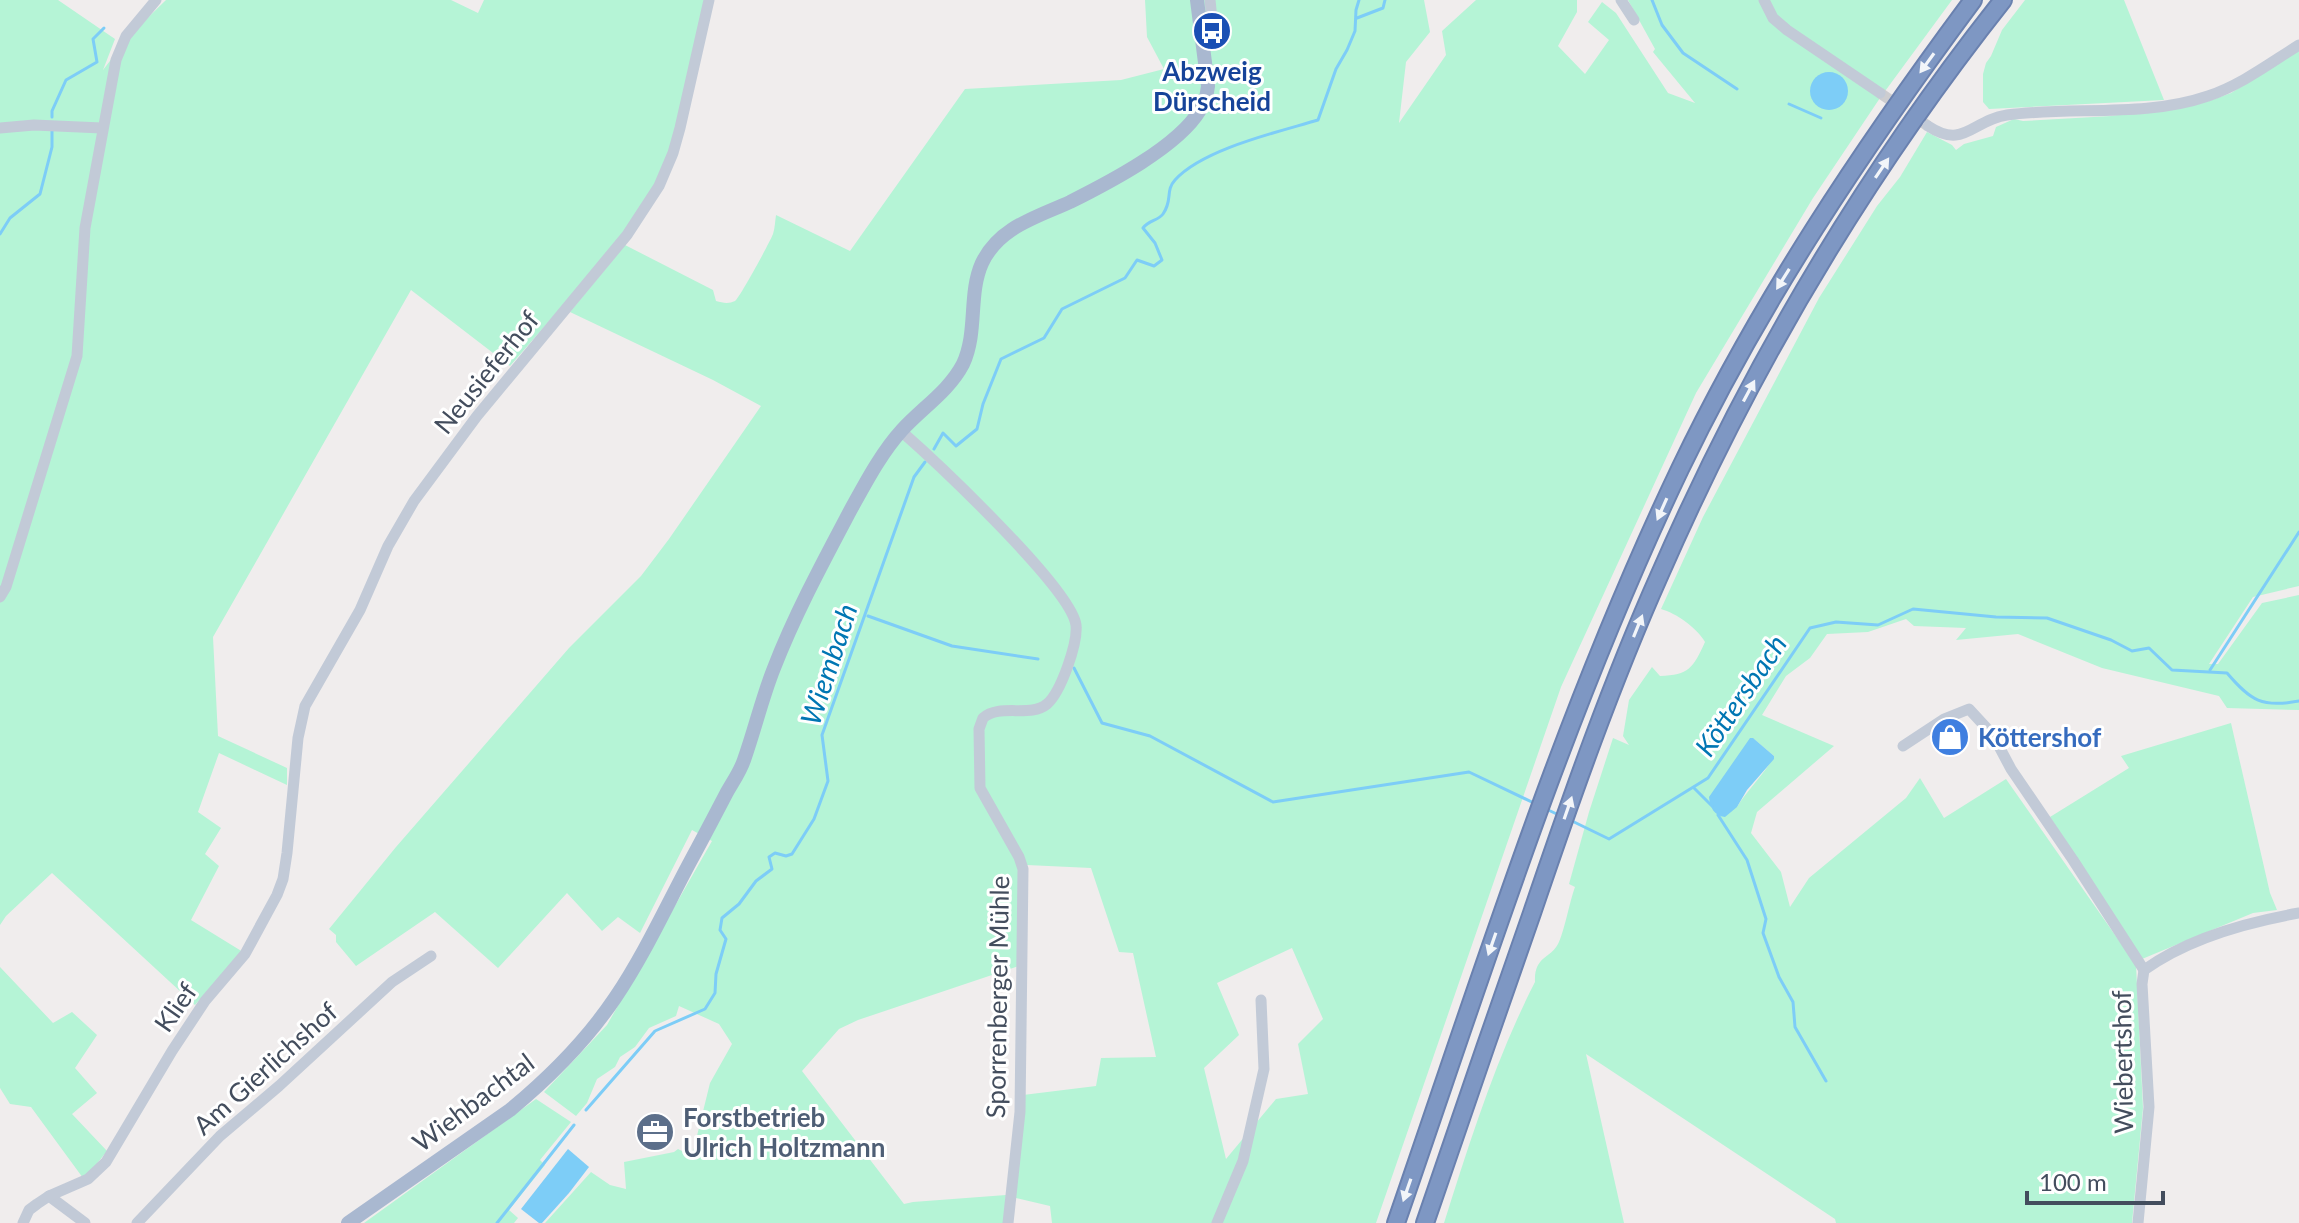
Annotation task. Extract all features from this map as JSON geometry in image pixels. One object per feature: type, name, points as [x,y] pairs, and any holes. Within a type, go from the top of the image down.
[{"type":"highway","points":[[1396,1223],[1583,690],[1681,466],[1772,298],[1852,170],[1973,0]]},
{"type":"highway","points":[[1425,1223],[1608,699],[1660,572],[1780,334],[1822,262],[1942,82],[2003,0]]},
{"type":"main road","name":"Wiehbachtal","points":[[348,1223],[510,1110],[570,1055],[602,1017],[629,976],[743,762],[768,684],[812,585],[863,489],[901,431],[951,382],[962,365],[972,331],[982,264],[1000,239],[1012,229],[1071,201],[1142,161],[1186,129],[1199,112],[1208,86],[1197,0]]},
{"type":"street","points":[[3,592],[77,356],[85,228],[116,60],[136,23],[156,0]]},
{"type":"street","name":"Neusieferhof","points":[[293,775],[305,706],[360,610],[388,546],[414,501],[477,416],[627,235],[659,186],[680,128],[709,0]]},
{"type":"street","points":[[1202,31],[1211,25],[1210,0]]},
{"type":"street","points":[[1621,0],[1634,20]]},
{"type":"street","points":[[1764,0],[1773,18],[1787,30],[1880,93]]},
{"type":"street","points":[[1928,126],[1939,134],[1951,136],[2008,115],[2190,101],[2229,87],[2299,45]]},
{"type":"street","points":[[0,128],[34,125],[102,128]]},
{"type":"street","name":"Sporrenberger Mühle","points":[[901,431],[959,484],[1043,573],[1059,592],[1076,623],[1069,660],[1049,702],[1038,708],[993,712],[983,718],[979,729],[980,788],[1023,869],[1020,1112],[1008,1223]]},
{"type":"street","points":[[1903,746],[1944,719],[1969,709],[1993,735],[2011,769],[2144,970]]},
{"type":"street","name":"Klief","points":[[23,1223],[29,1210],[49,1196],[88,1179],[106,1162],[188,1026],[245,954],[283,879],[293,775]]},
{"type":"street","name":"Wiebertshof","points":[[2138,1223],[2149,1107],[2142,984],[2144,970],[2213,936],[2253,921],[2299,913]]},
{"type":"street","name":"Am Gierlichshof","points":[[137,1223],[220,1136],[392,982],[431,956]]},
{"type":"street","points":[[1217,1223],[1243,1161],[1264,1069],[1261,1000]]},
{"type":"street","points":[[49,1196],[85,1223]]},
{"type":"green space","points":[[0,0],[58,0],[115,39],[103,70],[129,36],[166,0],[451,0],[478,13],[484,0],[708,0],[680,128],[656,186],[625,234],[510,366],[411,290],[213,637],[218,736],[287,768],[287,785],[219,753],[198,812],[221,828],[205,854],[219,866],[191,920],[243,952],[195,1005],[52,873],[0,925]]},
{"type":"green space","points":[[1145,0],[1424,0],[1430,32],[1406,62],[1399,123],[1446,55],[1442,31],[1476,0],[1577,0],[1577,12],[1558,46],[1585,74],[1609,40],[1588,22],[1602,2],[1616,13],[1668,93],[1695,103],[1653,52],[1655,49],[1628,0],[1766,0],[1769,3],[1770,0],[1952,0],[1880,98],[1813,198],[1696,393],[1561,687],[1376,1223],[1052,1223],[1050,1206],[1012,1197],[1023,1095],[1096,1086],[1101,1058],[1156,1057],[1133,953],[1119,952],[1091,868],[1027,865],[988,797],[982,773],[983,725],[986,719],[977,720],[977,790],[1019,867],[1019,966],[839,1029],[802,1071],[904,1204],[1006,1195],[1004,1223],[545,1223],[591,1172],[610,1185],[626,1189],[624,1162],[678,1149],[693,1152],[710,1083],[732,1044],[719,1024],[679,1006],[676,1016],[649,1028],[635,1047],[620,1057],[615,1067],[597,1079],[587,1103],[576,1116],[544,1092],[607,1025],[712,841],[692,830],[640,933],[618,917],[602,931],[567,893],[498,968],[435,912],[356,966],[329,929],[569,648],[641,576],[761,406],[570,312],[625,245],[713,290],[716,301],[726,303],[735,301],[748,281],[773,234],[776,215],[850,251],[965,89],[1121,80],[1164,69],[1147,37]],"holes":[[[1292,948],[1323,1019],[1298,1044],[1308,1094],[1276,1099],[1226,1159],[1204,1068],[1239,1035],[1217,983]]]},
{"type":"green space","points":[[2025,0],[2124,0],[2164,100],[1989,109],[1983,102],[1986,63],[2002,30]]},
{"type":"green space","points":[[2299,50],[2299,586],[2253,597],[2209,664],[2218,664],[2262,603],[2299,595],[2299,710],[2227,708],[2219,696],[2102,668],[2018,634],[1956,640],[1966,628],[1914,626],[1906,619],[1868,632],[1827,634],[1810,658],[1786,676],[1762,715],[1834,746],[1757,812],[1751,833],[1781,872],[1790,907],[1809,878],[1906,798],[1920,778],[1944,818],[2006,779],[2136,965],[2143,1108],[2132,1223],[1836,1223],[1835,1219],[1586,1054],[1624,1223],[1444,1223],[1485,1100],[1535,982],[1537,967],[1555,949],[1560,939],[1575,887],[1569,884],[1613,738],[1629,745],[1623,736],[1629,700],[1652,667],[1660,676],[1684,672],[1693,664],[1705,642],[1686,622],[1661,609],[1703,517],[1819,298],[1927,132],[1956,150],[1964,144],[1993,136],[1996,127],[2014,119],[2111,116],[2209,101],[2231,93]],"holes":[[[1750,739],[1774,756],[1737,807]]]},
{"type":"green space","points":[[2231,723],[2270,893],[2277,910],[2253,913],[2142,959],[2050,817],[2129,768],[2121,756]]},
{"type":"green space","points":[[0,967],[53,1023],[72,1012],[97,1035],[75,1068],[97,1093],[72,1114],[107,1151],[83,1178],[31,1107],[10,1104],[0,1088]]},
{"type":"green space","points":[[536,1099],[571,1122],[540,1160],[545,1165],[509,1210],[518,1218],[514,1223],[364,1223]]},
{"type":"water","points":[[1829,72],[1842,78],[1848,91],[1842,104],[1829,110],[1816,104],[1810,91],[1816,78]]},
{"type":"water","points":[[1750,738],[1774,759],[1747,790],[1737,807],[1725,817],[1718,815],[1709,797]]},
{"type":"water","points":[[568,1149],[589,1167],[539,1223],[521,1209]]},
{"type":"waterway","name":"Wiembach","points":[[934,449],[943,433],[956,446],[977,429],[983,404],[1001,359],[1044,338],[1062,309],[1125,278],[1137,260],[1154,266],[1162,260],[1155,243],[1143,228],[1163,214],[1175,180],[1204,159],[1222,151],[1318,120],[1336,69],[1355,31],[1359,0]]},
{"type":"waterway","points":[[1357,18],[1383,8],[1385,0]]},
{"type":"waterway","points":[[1652,0],[1662,25],[1683,53],[1737,89]]},
{"type":"waterway","points":[[52,117],[66,80],[97,62],[93,39],[104,28]]},
{"type":"waterway","points":[[1789,104],[1821,118]]},
{"type":"waterway","points":[[0,234],[10,218],[40,194],[52,147],[52,131]]},
{"type":"waterway","name":"Wiembach","points":[[586,1110],[655,1031],[705,1009],[715,993],[716,974],[726,939],[720,930],[722,918],[739,904],[756,881],[772,869],[769,857],[775,853],[792,854],[814,819],[828,781],[822,735],[914,477],[925,462]]},
{"type":"waterway","points":[[2210,670],[2299,532]]},
{"type":"waterway","name":"Köttersbach","points":[[1572,821],[1609,839],[1708,778],[1810,628],[1836,622],[1878,625],[1913,609],[1996,617],[2047,618],[2111,640],[2132,651],[2149,648],[2172,670],[2227,673],[2243,690],[2266,703],[2299,701]]},
{"type":"waterway","name":"Köttersbach","points":[[868,616],[952,646],[1038,659]]},
{"type":"waterway","name":"Köttersbach","points":[[1074,668],[1102,723],[1150,736],[1273,802],[1469,772],[1536,804]]},
{"type":"waterway","points":[[1694,788],[1712,806]]},
{"type":"waterway","name":"Köttersbach","points":[[1546,809],[1561,816]]},
{"type":"waterway","points":[[1718,815],[1747,860],[1766,919],[1763,933],[1779,977],[1793,1002],[1795,1027],[1826,1081]]},
{"type":"waterway","name":"Wiembach","points":[[497,1223],[574,1125]]},
{"type":"tunnel","points":[[1880,93],[1928,126]]},
{"type":"place","name":"Abzweig Dürscheid","points":[[1212,31]]},
{"type":"place","name":"Köttershof","points":[[1950,737]]},
{"type":"place","name":"Forstbetrieb Ulrich Holtzmann","points":[[655,1132]]}]
